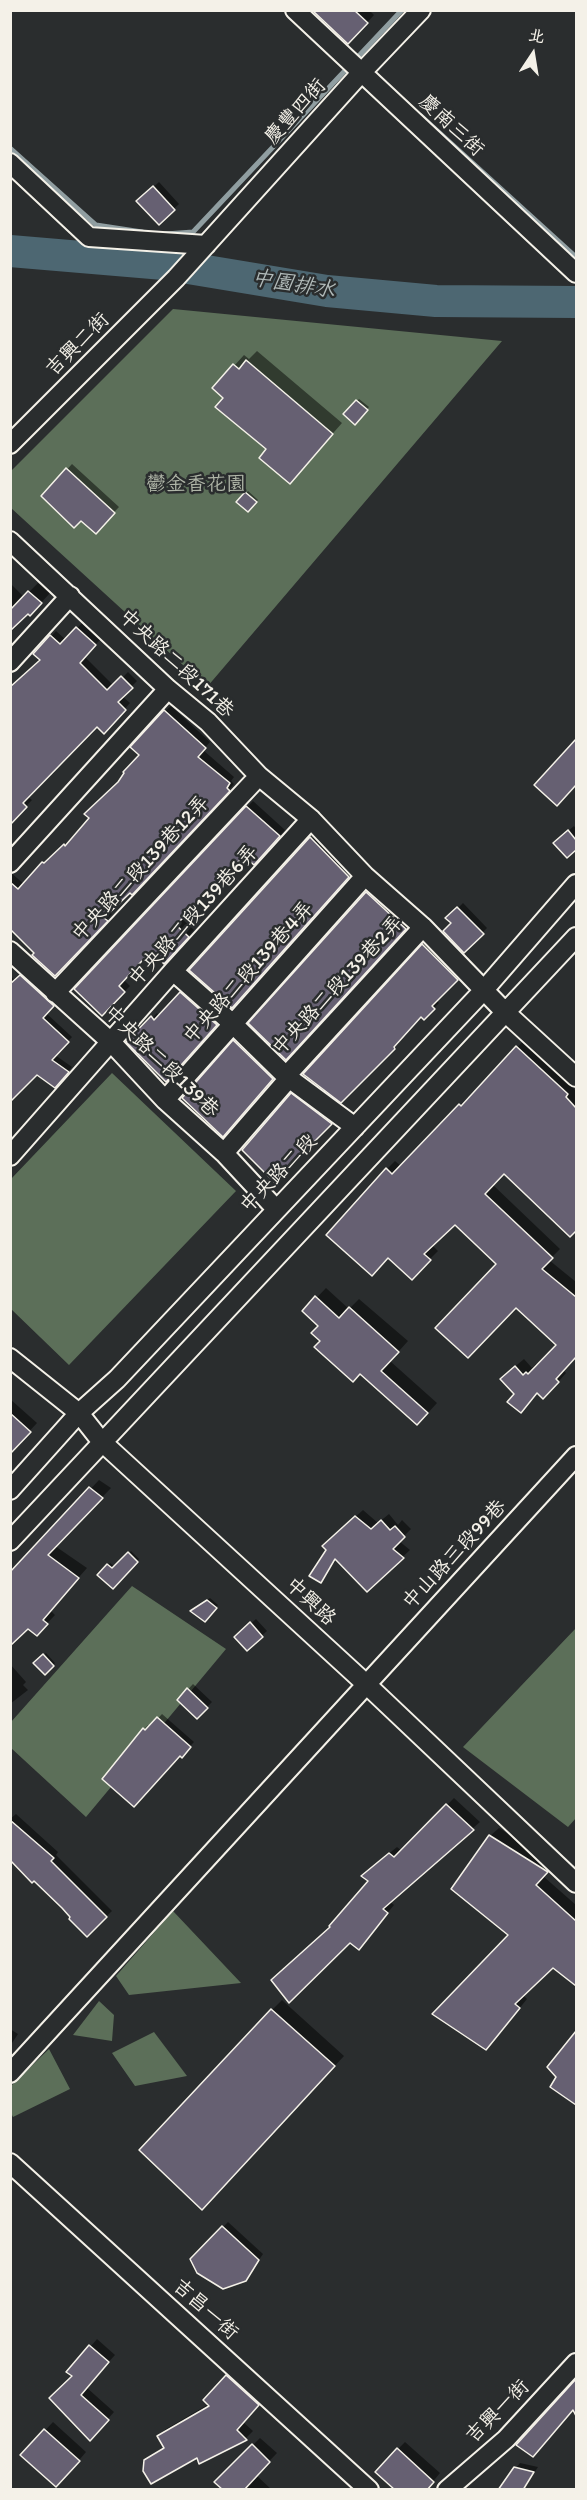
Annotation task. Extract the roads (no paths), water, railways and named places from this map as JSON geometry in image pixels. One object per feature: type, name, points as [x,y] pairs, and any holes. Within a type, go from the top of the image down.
[{"type":"street","name":"慶南三街","points":[[296,10],[576,273]]},
{"type":"street","name":"慶豐四街","points":[[176,278],[421,10]]},
{"type":"street","points":[[10,163],[89,237],[206,245]]},
{"type":"street","name":"吉興二街","points":[[10,444],[176,278]]},
{"type":"street","name":"中央路二段171巷","points":[[10,541],[168,689],[208,722],[259,776],[311,819],[365,876],[423,927],[483,991],[576,1077]]},
{"type":"street","points":[[10,662],[70,596]]},
{"type":"street","points":[[10,863],[168,689]]},
{"type":"street","name":"中央路二段139巷12弄","points":[[56,993],[259,776]]},
{"type":"street","name":"中央路二段139巷6弄","points":[[10,1156],[112,1043],[172,971],[311,819]]},
{"type":"street","name":"中央路二段139巷4弄","points":[[165,1100],[365,876]]},
{"type":"street","name":"中央路二段","points":[[10,1490],[79,1413],[117,1379],[483,991],[576,884]]},
{"type":"street","name":"中央路二段139巷2弄","points":[[224,1153],[288,1077],[423,927]]},
{"type":"street","points":[[10,1540],[576,937]]},
{"type":"street","name":"中央路二段139巷","points":[[10,951],[112,1043],[165,1100],[224,1153],[276,1209]]},
{"type":"street","points":[[172,971],[233,1024],[288,1077],[355,1127]]},
{"type":"street","name":"中興路","points":[[10,1358],[79,1413],[101,1441],[366,1684],[576,1883]]},
{"type":"street","name":"中山路三段99巷","points":[[10,2073],[576,1456]]},
{"type":"street","name":"吉昌一街","points":[[10,2163],[369,2490]]},
{"type":"street","name":"吉興一街","points":[[447,2490],[506,2439],[576,2363]]},
{"type":"waterway","points":[[166,234],[193,232],[402,10]]},
{"type":"waterway","points":[[421,116],[576,257]]},
{"type":"waterway","points":[[10,148],[96,225],[142,232]]},
{"type":"waterway","name":"中園排水","points":[[10,251],[164,264],[327,291],[436,301],[576,302]]},
{"type":"park label","name":"鬱金香花園","points":[[196,485]]}]
